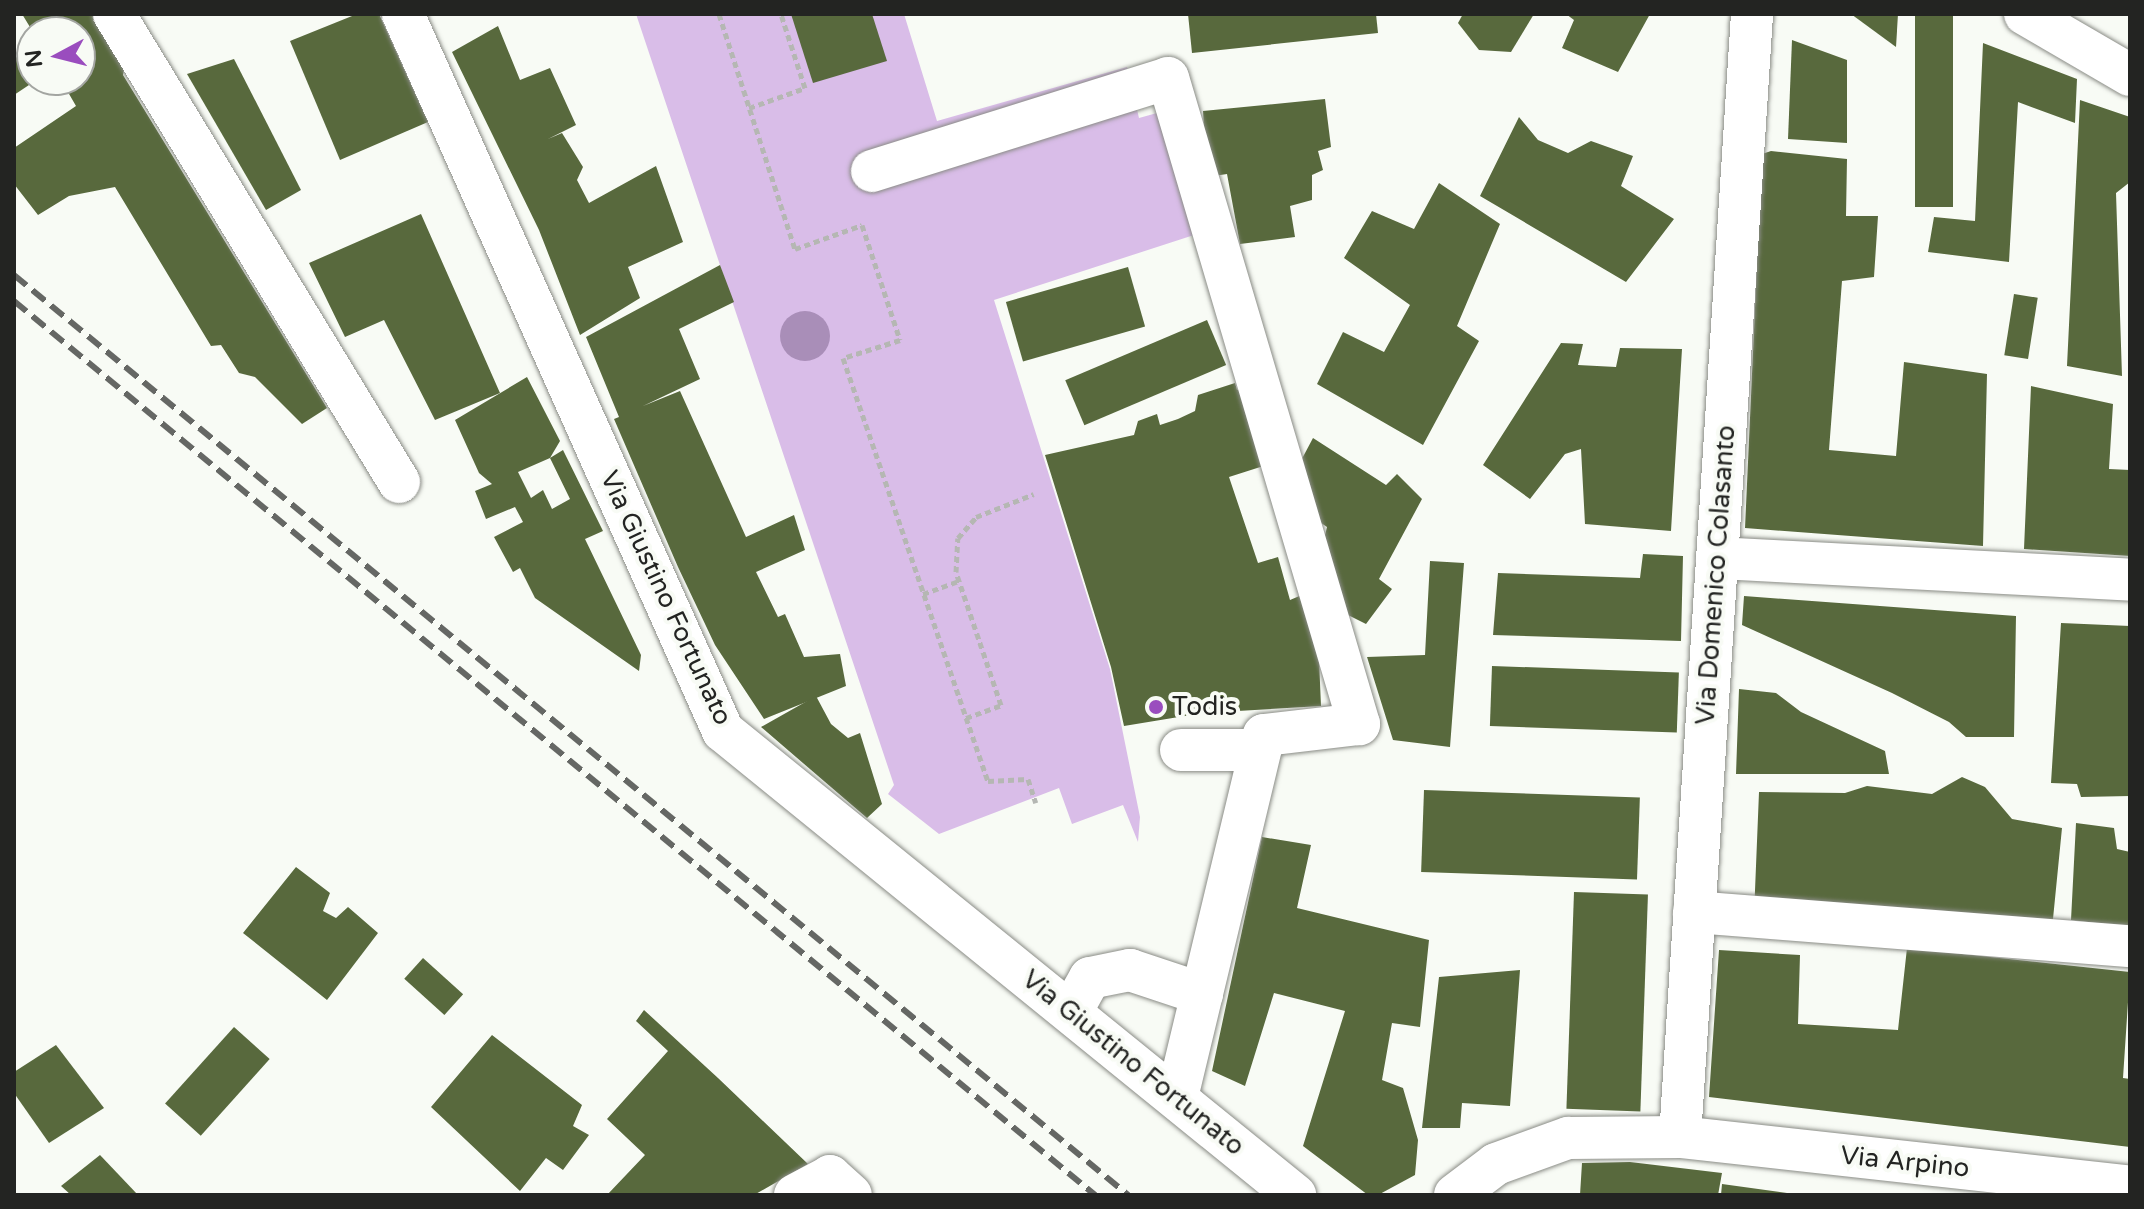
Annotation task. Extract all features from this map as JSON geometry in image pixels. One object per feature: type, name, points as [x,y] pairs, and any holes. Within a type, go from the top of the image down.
[{"type":"street","points":[[114,14],[399,482]]},
{"type":"street","name":"Via Giustino Fortunato","points":[[403,14],[723,731],[1295,1195]]},
{"type":"street","name":"Via Domenico Colasanto","points":[[1680,1137],[1752,14]]},
{"type":"street","points":[[2025,14],[2130,75]]},
{"type":"street","points":[[872,171],[1168,78],[1359,724],[1264,735],[1177,1098]]},
{"type":"street","points":[[1717,558],[2130,580]]},
{"type":"street","points":[[1181,750],[1260,750]]},
{"type":"street","points":[[1694,912],[2130,946]]},
{"type":"street","points":[[1071,1012],[1090,978],[1130,970],[1202,994]]},
{"type":"street","name":"Via Arpino","points":[[1455,1195],[1496,1164],[1568,1138],[1680,1137],[2130,1187]]},
{"type":"street","points":[[795,1195],[830,1176],[851,1195]]},
{"type":"path","points":[[719,14],[795,249],[862,225],[900,340],[843,358],[988,781],[1028,779],[1036,803]]},
{"type":"path","points":[[749,108],[805,88],[781,14]]},
{"type":"path","points":[[966,718],[1001,705],[959,581],[955,552],[966,526],[1034,494]]},
{"type":"path","points":[[923,594],[959,581]]},
{"type":"shaded area","points":[[636,14],[904,14],[937,121],[1127,67],[1139,118],[1157,113],[1194,235],[994,300],[1110,669],[1140,817],[1138,842],[1123,805],[1072,824],[1059,788],[939,834],[888,794],[894,785]]},
{"type":"shaded area","points":[[805,311],[822,319],[830,336],[822,353],[805,361],[788,353],[780,336],[788,319]]},
{"type":"building","points":[[99,14],[126,59],[123,75],[327,408],[302,424],[255,377],[239,373],[221,345],[211,346],[115,187],[69,196],[38,215],[14,184],[14,148],[76,106],[70,96],[96,96],[96,16],[23,16]]},
{"type":"building","points":[[357,14],[379,14],[428,122],[340,160],[290,41]]},
{"type":"building","points":[[791,14],[872,14],[887,61],[813,83]]},
{"type":"building","points":[[1188,14],[1376,14],[1378,33],[1192,53]]},
{"type":"building","points":[[1463,14],[1534,14],[1511,52],[1479,50],[1458,23]]},
{"type":"building","points":[[1566,14],[1650,14],[1618,72],[1562,48],[1574,20]]},
{"type":"building","points":[[1851,14],[1898,14],[1896,47]]},
{"type":"building","points":[[1915,14],[1953,14],[1953,207],[1915,207]]},
{"type":"building","points":[[498,26],[520,80],[550,68],[576,125],[548,139],[562,133],[583,167],[577,180],[589,203],[656,166],[683,242],[628,267],[640,298],[580,335],[539,230],[452,52]]},
{"type":"building","points":[[1792,40],[1847,60],[1847,143],[1788,139]]},
{"type":"building","points":[[1983,43],[2077,79],[2075,123],[2018,102],[2009,262],[1928,252],[1934,217],[1975,221]]},
{"type":"building","points":[[14,53],[16,94],[14,95]]},
{"type":"building","points":[[234,59],[301,190],[266,210],[187,74]]},
{"type":"building","points":[[1325,99],[1331,147],[1318,151],[1323,170],[1312,175],[1312,200],[1290,206],[1295,237],[1240,244],[1227,174],[1207,177],[1203,111]]},
{"type":"building","points":[[2080,100],[2130,117],[2130,182],[2116,193],[2122,376],[2067,366]]},
{"type":"building","points":[[1519,117],[1538,140],[1568,153],[1591,141],[1633,156],[1621,186],[1674,219],[1626,282],[1480,196]]},
{"type":"building","points":[[1771,151],[1847,159],[1846,216],[1878,216],[1874,277],[1842,281],[1829,450],[1896,456],[1904,362],[1987,374],[1983,546],[1745,528],[1762,154]]},
{"type":"building","points":[[1439,183],[1500,224],[1457,326],[1479,341],[1423,445],[1317,384],[1343,332],[1384,352],[1410,305],[1344,258],[1372,211],[1414,229]]},
{"type":"building","points":[[421,214],[500,393],[435,420],[384,320],[345,337],[309,263]]},
{"type":"building","points":[[720,265],[734,302],[679,329],[700,379],[643,406],[680,391],[746,537],[794,515],[805,550],[756,572],[778,617],[785,614],[804,657],[840,654],[846,686],[764,719],[715,645],[678,567],[614,419],[619,417],[586,337]]},
{"type":"building","points":[[1128,267],[1145,327],[1023,362],[1006,302]]},
{"type":"building","points":[[2014,294],[2038,298],[2028,359],[2004,355]]},
{"type":"building","points":[[1207,320],[1226,365],[1084,425],[1065,380]]},
{"type":"building","points":[[1561,343],[1583,344],[1578,365],[1616,367],[1620,348],[1682,349],[1671,531],[1585,524],[1581,449],[1565,454],[1530,499],[1483,465]]},
{"type":"building","points":[[527,377],[560,441],[550,458],[563,450],[603,531],[585,539],[641,655],[639,671],[535,598],[520,568],[513,572],[494,537],[523,522],[515,507],[486,519],[475,491],[492,484],[479,473],[455,420]],"holes":[[[550,458],[570,499],[552,509],[543,490],[531,498],[518,472]]]},
{"type":"building","points":[[1235,383],[1237,390],[1245,386],[1279,461],[1229,477],[1258,563],[1278,557],[1290,600],[1316,589],[1321,706],[1203,713],[1124,726],[1111,667],[1045,455],[1134,435],[1138,421],[1157,414],[1160,425],[1178,419],[1195,411],[1198,395]]},
{"type":"building","points":[[2031,386],[2113,404],[2109,469],[2130,470],[2130,556],[2024,549]]},
{"type":"building","points":[[1313,438],[1386,485],[1397,474],[1422,499],[1379,579],[1392,589],[1366,624],[1334,608],[1321,552],[1327,527],[1311,516],[1296,470]]},
{"type":"building","points":[[1643,554],[1683,556],[1681,641],[1493,635],[1498,573],[1640,578]]},
{"type":"building","points":[[1430,561],[1464,563],[1450,747],[1393,740],[1367,657],[1425,655]]},
{"type":"building","points":[[1744,596],[2016,616],[2014,737],[1966,737],[1949,722],[1892,693],[1742,625]]},
{"type":"building","points":[[2061,623],[2130,626],[2130,796],[2081,797],[2077,784],[2051,783]]},
{"type":"building","points":[[1492,666],[1679,673],[1677,732],[1490,726]]},
{"type":"building","points":[[1739,689],[1776,693],[1801,712],[1885,751],[1889,774],[1736,774]]},
{"type":"building","points":[[816,696],[831,724],[848,738],[860,733],[882,804],[867,818],[761,727]]},
{"type":"building","points":[[1962,777],[1985,787],[2012,819],[2062,828],[2052,929],[1754,915],[1759,792],[1845,793],[1867,786],[1932,794]]},
{"type":"building","points":[[1424,790],[1640,798],[1637,879],[1421,872]]},
{"type":"building","points":[[2076,823],[2114,828],[2117,849],[2130,852],[2130,927],[2071,920]]},
{"type":"building","points":[[1262,837],[1311,845],[1297,908],[1429,940],[1420,1027],[1392,1023],[1382,1080],[1403,1088],[1418,1140],[1415,1175],[1378,1195],[1368,1195],[1303,1146],[1345,1011],[1274,993],[1245,1086],[1212,1071]]},
{"type":"building","points":[[296,867],[330,893],[323,911],[336,918],[348,907],[378,933],[327,1000],[243,933]]},
{"type":"building","points":[[1574,892],[1648,895],[1640,1111],[1566,1109]]},
{"type":"building","points":[[1907,948],[2130,972],[2123,1078],[2130,1079],[2130,1147],[1709,1097],[1719,950],[1800,955],[1798,1024],[1898,1030]]},
{"type":"building","points":[[423,958],[463,994],[444,1015],[404,979]]},
{"type":"building","points":[[1520,970],[1510,1106],[1462,1103],[1460,1128],[1422,1128],[1439,977]]},
{"type":"building","points":[[644,1010],[808,1164],[754,1195],[607,1195],[645,1155],[607,1119],[668,1051],[636,1021]]},
{"type":"building","points":[[234,1027],[270,1059],[201,1136],[165,1104]]},
{"type":"building","points":[[492,1035],[582,1105],[573,1126],[589,1135],[563,1170],[546,1158],[520,1191],[431,1107]]},
{"type":"building","points":[[56,1045],[104,1108],[49,1143],[14,1093],[14,1072]]},
{"type":"building","points":[[100,1155],[138,1195],[71,1195],[61,1186]]},
{"type":"building","points":[[1630,1162],[1722,1173],[1718,1195],[1580,1195],[1582,1163]]},
{"type":"building","points":[[1722,1184],[1787,1193],[1787,1195],[1721,1195]]},
{"type":"railway","points":[[14,275],[1128,1195]]},
{"type":"railway","points":[[14,301],[1095,1195]]},
{"type":"place","name":"Todis","points":[[1156,707]]}]
